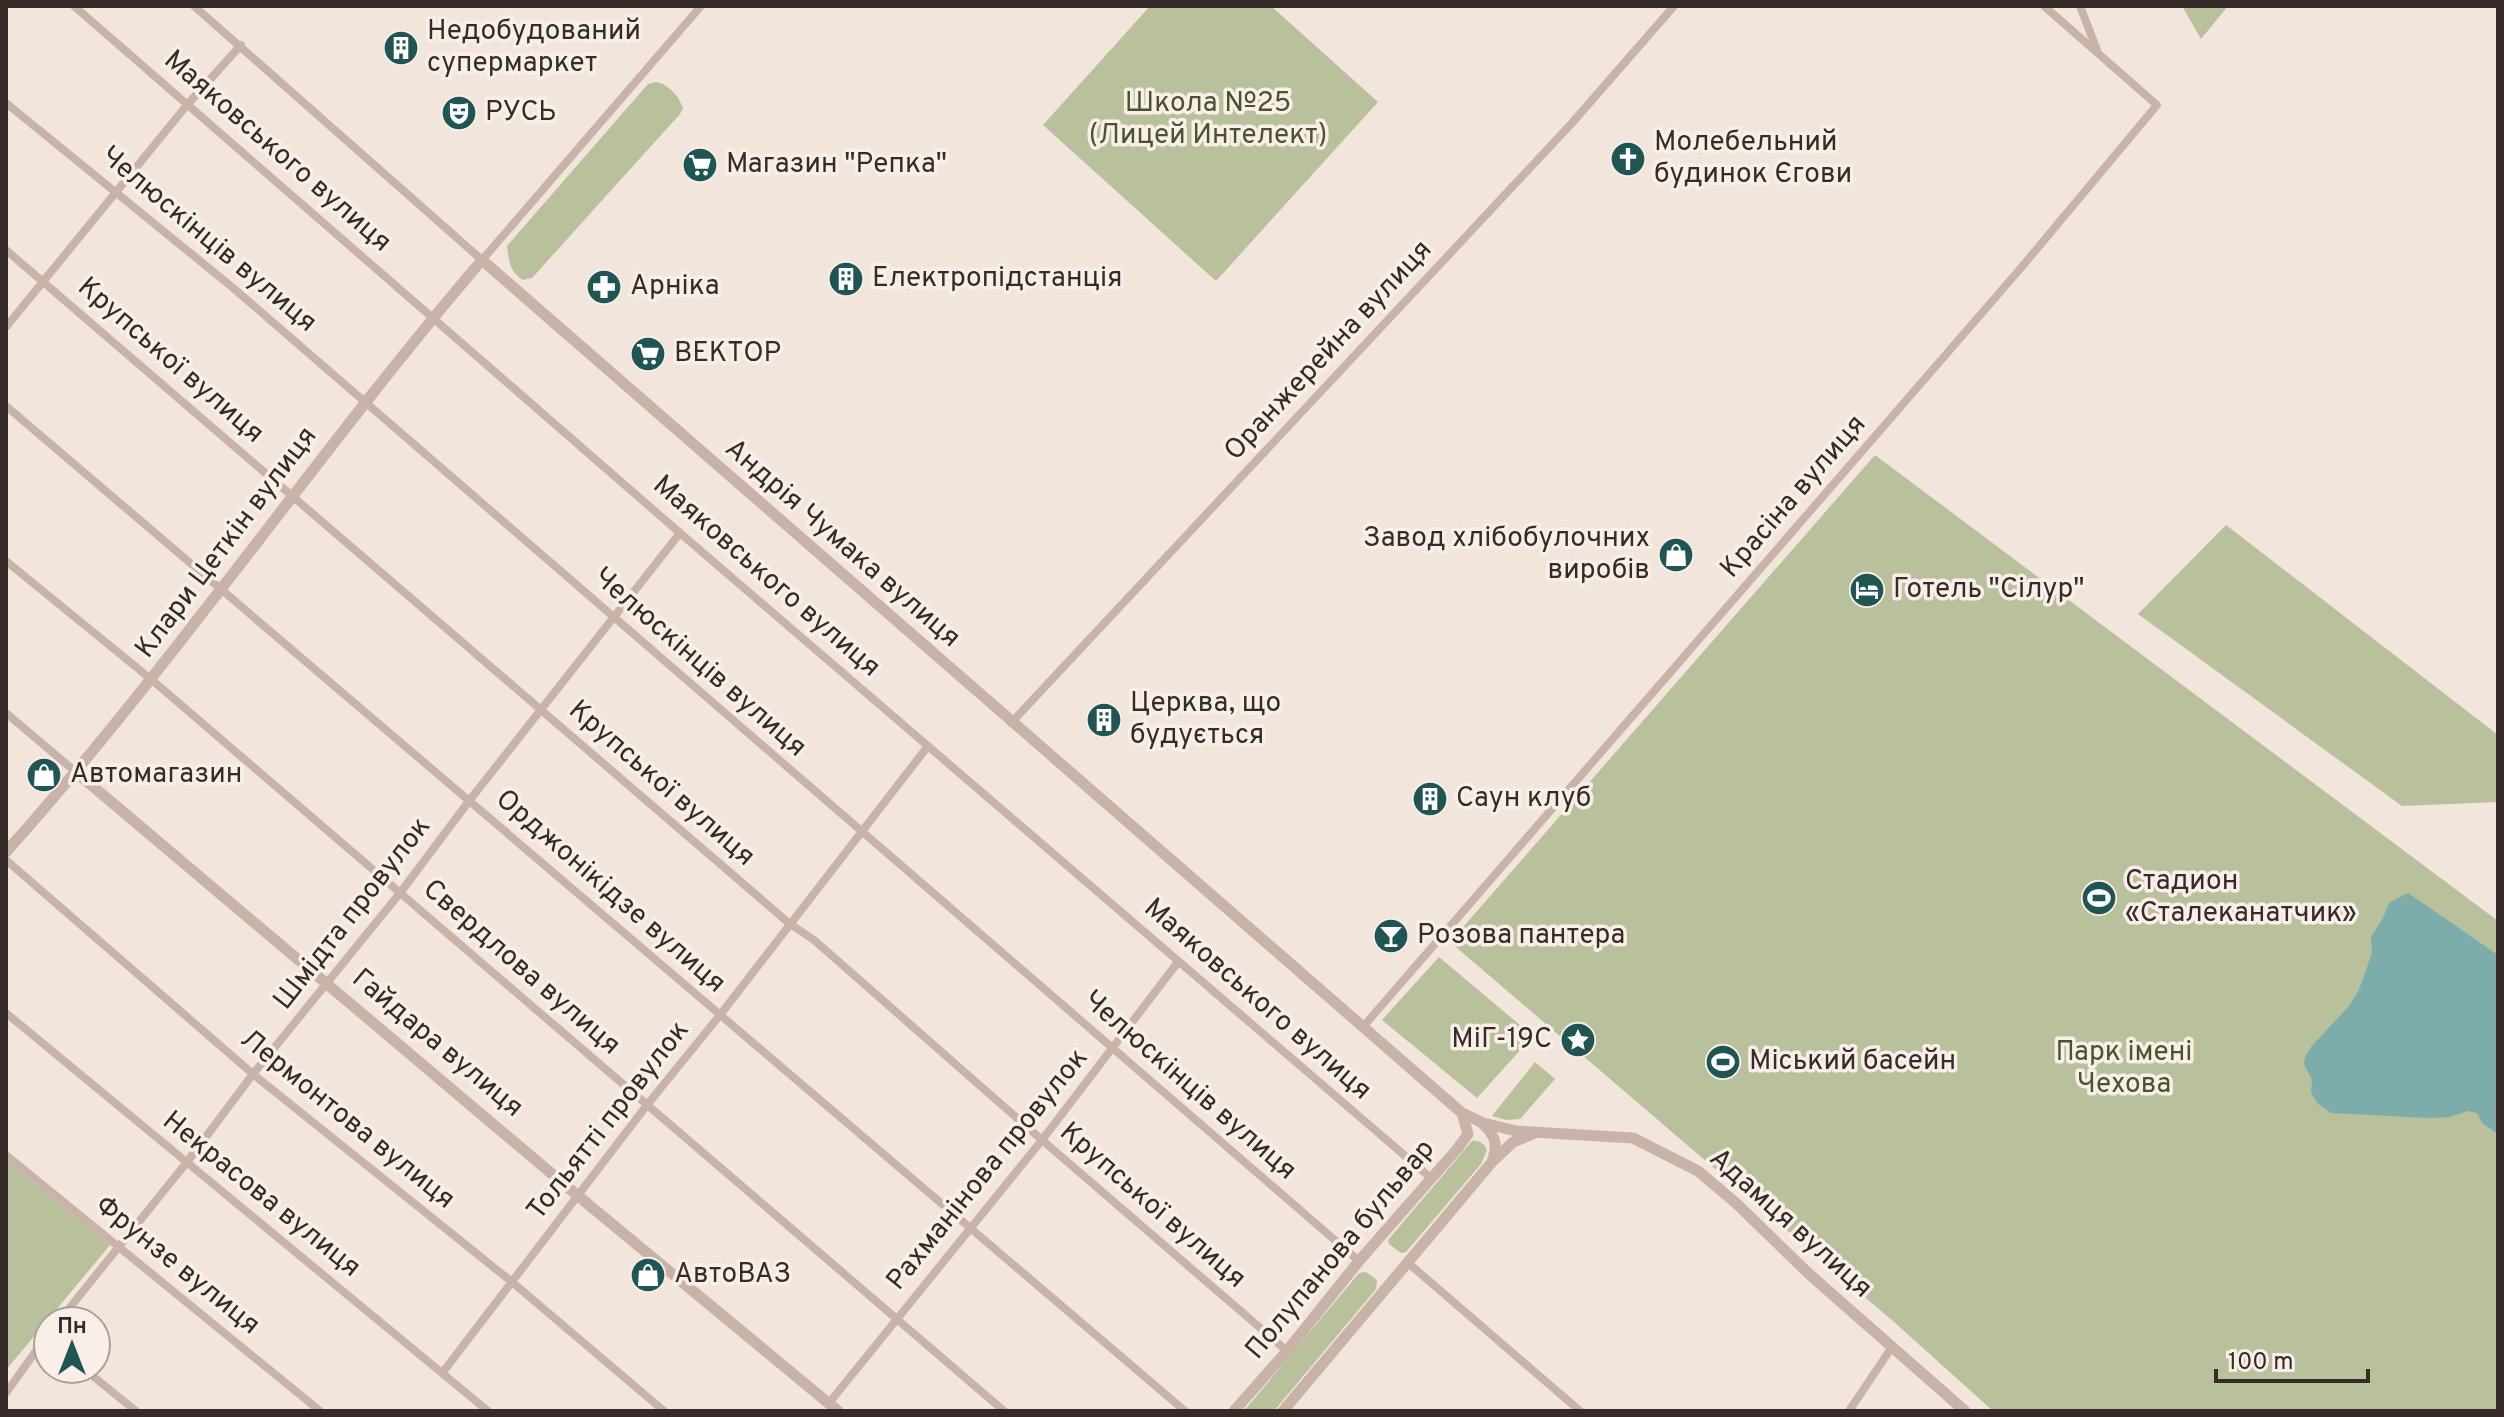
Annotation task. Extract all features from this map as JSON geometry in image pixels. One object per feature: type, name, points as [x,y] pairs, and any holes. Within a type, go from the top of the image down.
[{"type":"street","name":"Маяковського вулиця","points":[[74,6],[680,533],[1432,1179]]},
{"type":"street","name":"Андрія Чумака вулиця","points":[[194,6],[1011,723],[1462,1113]]},
{"type":"street","points":[[482,260],[701,6]]},
{"type":"street","name":"Оранжерейна вулиця","points":[[1011,723],[1572,123],[1674,6]]},
{"type":"street","name":"Красіна вулиця","points":[[1362,1028],[1999,293],[2157,105],[2044,6]]},
{"type":"street","points":[[2080,6],[2098,53]]},
{"type":"street","points":[[6,327],[187,105],[241,45]]},
{"type":"street","name":"Челюскінців вулиця","points":[[6,103],[118,191],[1359,1261]]},
{"type":"street","name":"Крупської вулиця","points":[[6,250],[790,924],[814,940],[1287,1351]]},
{"type":"street","name":"Клари Цеткін вулиця","points":[[6,852],[77,773],[152,680],[292,495],[482,260]]},
{"type":"street","name":"Орджонікідзе вулиця","points":[[6,406],[1185,1411]]},
{"type":"street","name":"Шмідта провулок","points":[[72,1305],[400,893],[680,533]]},
{"type":"street","name":"Свердлова вулиця","points":[[6,561],[152,680],[1004,1411]]},
{"type":"street","name":"Гайдара вулиця","points":[[6,713],[577,1195],[834,1407]]},
{"type":"street","name":"Тольятті провулок","points":[[443,1372],[577,1195],[928,746]]},
{"type":"street","name":"Лермонтова вулиця","points":[[6,860],[253,1074],[512,1282],[664,1411]]},
{"type":"street","name":"Рахманінова провулок","points":[[834,1407],[896,1318],[1042,1140],[1178,962]]},
{"type":"street","name":"Некрасова вулиця","points":[[6,1013],[488,1411]]},
{"type":"street","name":"Полупанова бульвар","points":[[1234,1411],[1468,1134],[1462,1113]]},
{"type":"street","name":"Адамця вулиця","points":[[1462,1113],[1483,1123],[1516,1131],[1633,1138],[1698,1171],[1965,1411]]},
{"type":"street","points":[[1483,1123],[1494,1134],[1497,1149],[1492,1162]]},
{"type":"street","name":"Полупанова бульвар","points":[[1283,1411],[1492,1162],[1513,1142],[1540,1131]]},
{"type":"street","name":"Фрунзе вулиця","points":[[6,1155],[320,1411]]},
{"type":"street","points":[[1407,1262],[1580,1411]]},
{"type":"street","points":[[1849,1411],[1892,1347]]},
{"type":"street","points":[[6,1393],[32,1357]]},
{"type":"street","points":[[104,1385],[136,1411]]},
{"type":"green space","name":"Школа №25 (Лицей Интелект)","points":[[1150,6],[1271,6],[1378,102],[1216,281],[1043,125]]},
{"type":"green space","points":[[2182,6],[2228,6],[2201,39]]},
{"type":"green space","points":[[656,82],[676,95],[683,108],[680,114],[532,278],[523,280],[518,277],[509,261],[507,246],[648,84]]},
{"type":"green space","name":"Парк імені Чехова","points":[[1875,455],[2498,921],[2498,1411],[1993,1411],[1894,1322],[1450,942]]},
{"type":"green space","points":[[2226,525],[2498,735],[2498,802],[2402,806],[2138,614]]},
{"type":"green space","points":[[1439,957],[1533,1036],[1477,1098],[1382,1020]]},
{"type":"green space","points":[[1535,1062],[1555,1079],[1520,1119],[1506,1120],[1492,1116]]},
{"type":"green space","points":[[1472,1141],[1481,1142],[1487,1150],[1481,1164],[1406,1252],[1401,1253],[1388,1240]]},
{"type":"green space","points":[[6,1160],[110,1245],[60,1305],[32,1305],[32,1339],[6,1370]]},
{"type":"green space","points":[[1366,1272],[1377,1280],[1376,1289],[1274,1411],[1244,1411],[1359,1273]]},
{"type":"water","points":[[2408,893],[2498,955],[2498,1134],[2483,1124],[2477,1113],[2468,1111],[2450,1117],[2428,1118],[2331,1113],[2317,1103],[2311,1092],[2312,1080],[2304,1064],[2305,1057],[2359,990],[2372,953],[2371,937],[2389,903]]},
{"type":"place","name":"Недобудований супермаркет","points":[[401,48]]},
{"type":"place","name":"РУСЬ","points":[[459,113]]},
{"type":"place","name":"Молебельний будинок Єгови","points":[[1628,159]]},
{"type":"place","name":"Магазин \"Репка\"","points":[[700,165]]},
{"type":"place","name":"Електропідстанція","points":[[846,279]]},
{"type":"place","name":"Арніка","points":[[604,287]]},
{"type":"place","name":"ВЕКТОР","points":[[648,354]]},
{"type":"place","name":"Завод хлібобулочних виробів","points":[[1676,555]]},
{"type":"place","name":"Готель \"Сілур\"","points":[[1867,590]]},
{"type":"place","name":"Церква, що будується","points":[[1104,720]]},
{"type":"place","name":"Автомагазин","points":[[44,775]]},
{"type":"place","name":"Саун клуб","points":[[1430,799]]},
{"type":"place","name":"Стадион «Сталеканатчик»","points":[[2099,898]]},
{"type":"place","name":"Розова пантера","points":[[1391,936]]},
{"type":"place","name":"МіГ-19С","points":[[1578,1040]]},
{"type":"place","name":"Міський басейн","points":[[1723,1062]]},
{"type":"place","name":"АвтоВАЗ","points":[[648,1275]]}]
